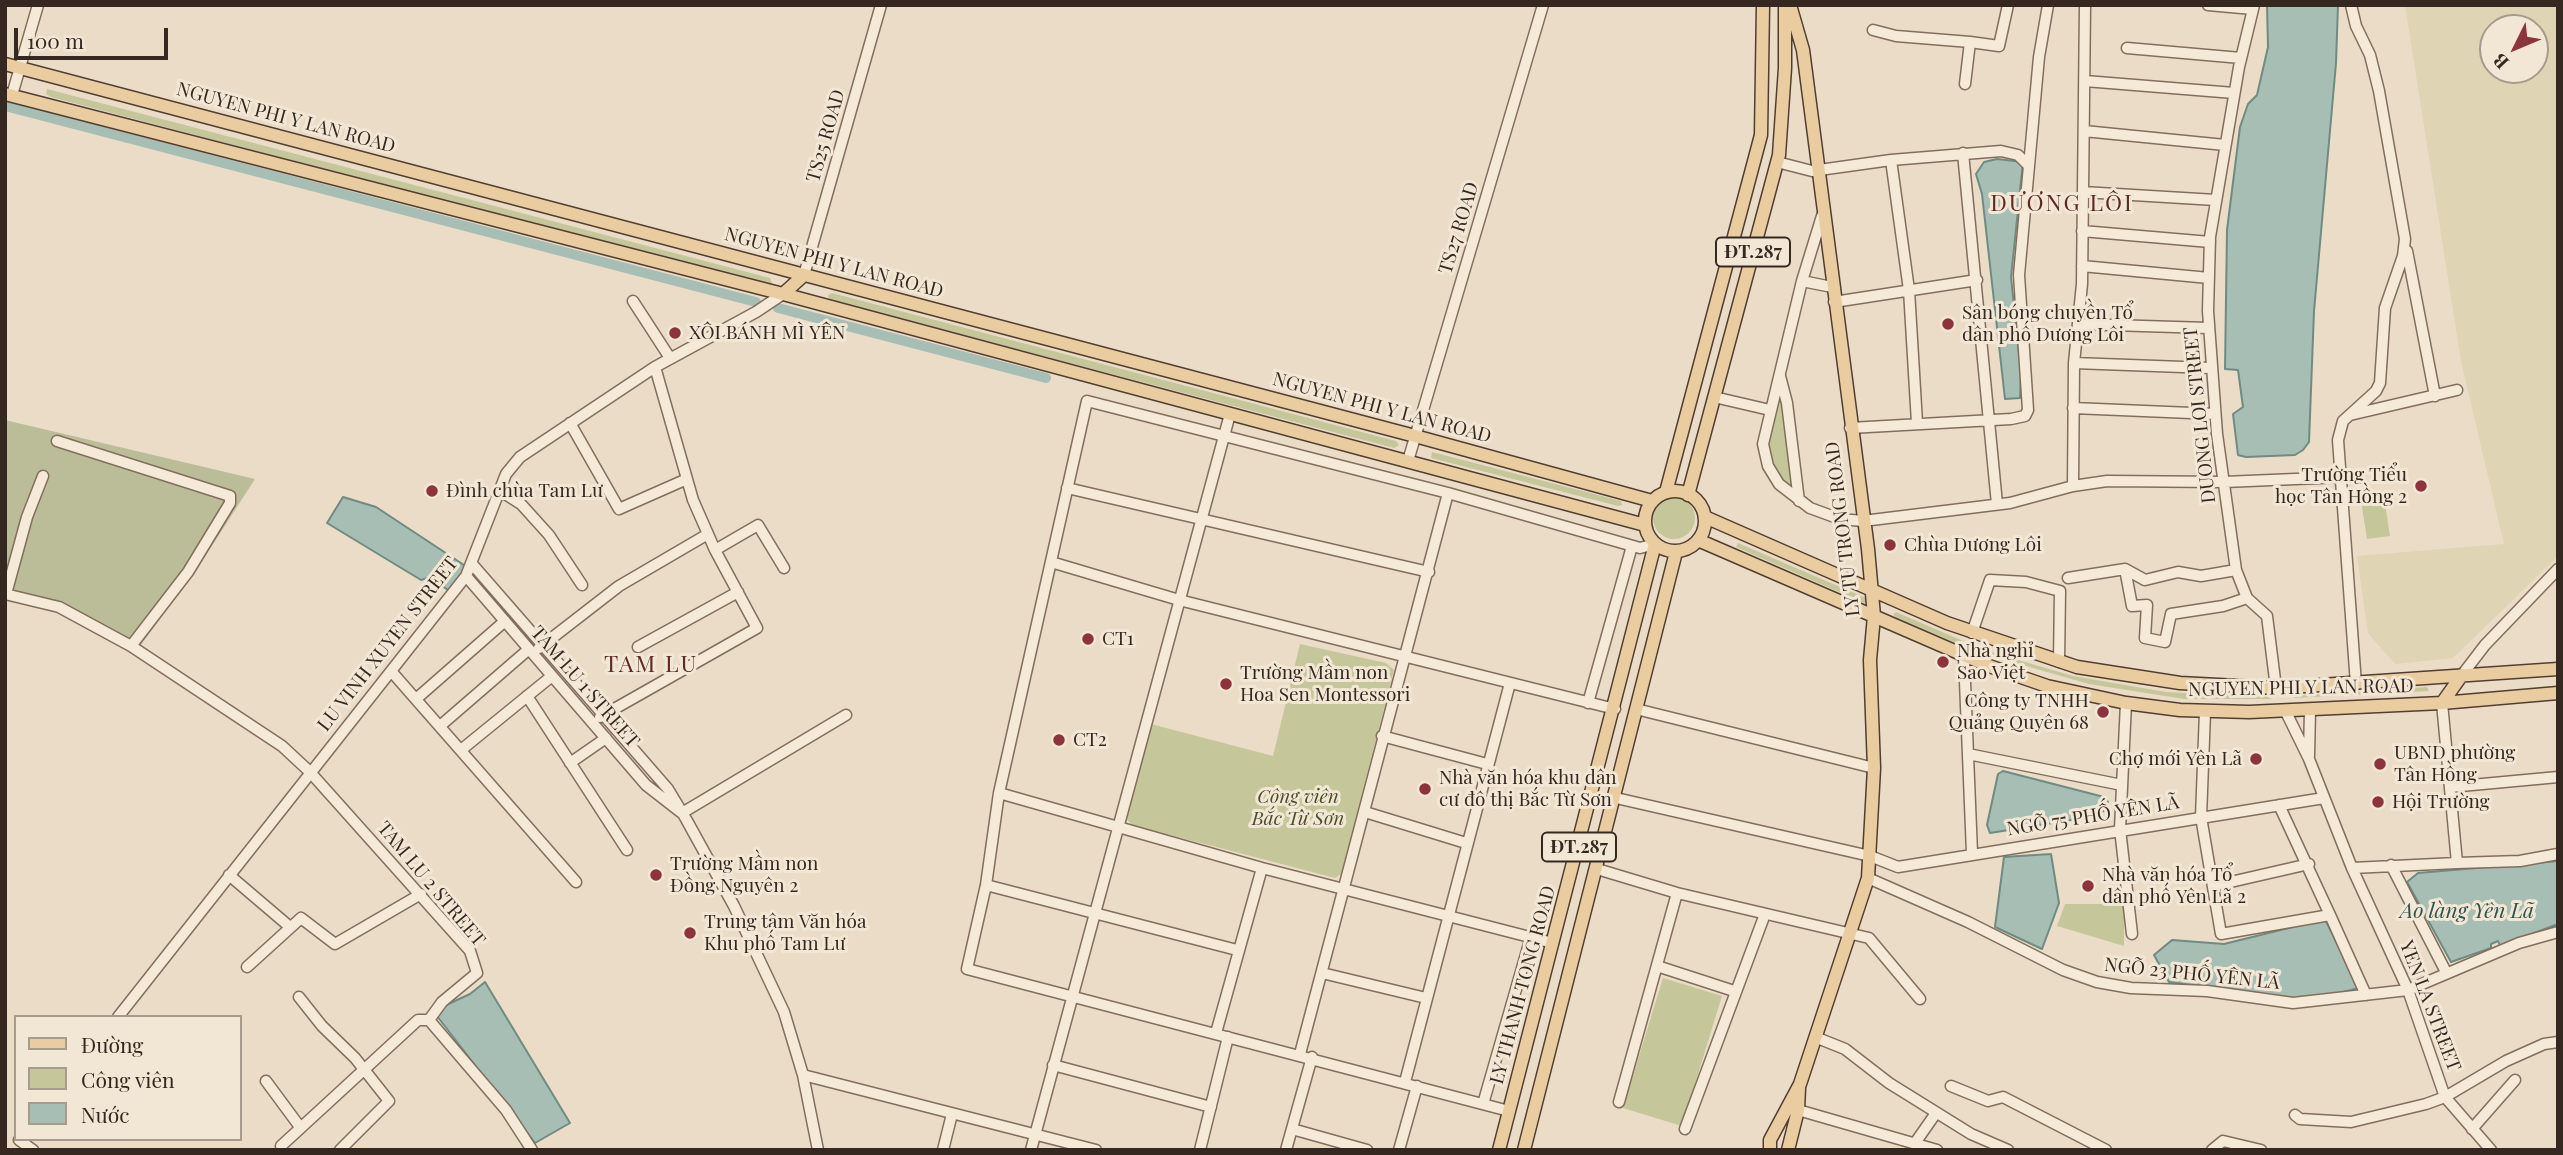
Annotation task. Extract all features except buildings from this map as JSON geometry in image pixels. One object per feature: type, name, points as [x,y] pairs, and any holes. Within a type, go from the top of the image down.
[{"type":"main road","name":"ĐT.287","points":[[1666,492],[1761,135],[1763,5]]},
{"type":"main road","name":"ĐT.287","points":[[1688,495],[1777,162],[1783,116],[1787,5]]},
{"type":"main road","name":"LY TU TRONG ROAD","points":[[1770,1150],[1770,1140],[1800,1084],[1868,878],[1874,768],[1870,660],[1874,616],[1872,590],[1822,216],[1803,50],[1787,5]]},
{"type":"main road","name":"NGUYEN PHI Y LAN ROAD","points":[[5,64],[1415,436],[1652,502]]},
{"type":"main road","points":[[9,95],[783,294],[1645,525]]},
{"type":"main road","points":[[783,294],[804,275]]},
{"type":"main road","points":[[1666,492],[1688,495],[1700,505],[1704,517],[1703,531],[1698,540],[1689,548],[1676,552],[1655,544],[1645,525],[1646,513],[1652,502],[1666,492]]},
{"type":"main road","name":"NGUYEN PHI Y LAN ROAD","points":[[1704,517],[1972,633],[2059,662],[2180,683],[2276,688],[2558,669]]},
{"type":"main road","name":"NGUYEN PHI Y LAN ROAD","points":[[1698,540],[1964,657],[2047,686],[2126,703],[2205,712],[2310,710],[2558,693]]},
{"type":"main road","name":"LY THANH TONG ROAD","points":[[1499,1150],[1615,709],[1655,544]]},
{"type":"main road","name":"ĐT.287","points":[[1524,1150],[1616,798],[1676,552]]},
{"type":"main road","points":[[2442,703],[2462,675]]},
{"type":"main road","points":[[2276,688],[2284,710]]},
{"type":"main road","points":[[1583,831],[1606,836]]},
{"type":"main road","name":"LY TU TRONG ROAD","points":[[1788,1150],[1798,1110],[1800,1084]]},
{"type":"street","points":[[9,95],[20,68],[38,5]]},
{"type":"street","name":"TS25 ROAD","points":[[804,275],[881,5]]},
{"type":"street","name":"TS27 ROAD","points":[[1408,461],[1544,5]]},
{"type":"street","points":[[1873,30],[1896,36],[1999,47],[2008,5]]},
{"type":"street","points":[[1850,428],[2025,416],[2028,410],[2019,275],[2039,57],[2048,5]]},
{"type":"street","points":[[2073,486],[2074,363],[2082,266],[2085,5]]},
{"type":"street","points":[[2208,5],[2253,7]]},
{"type":"street","points":[[2351,5],[2376,79],[2435,396]]},
{"type":"street","name":"DUONG LOI STREET","points":[[2253,7],[2234,93],[2210,242],[2208,328],[2215,414],[2236,570],[2247,597],[2267,616],[2276,688]]},
{"type":"street","points":[[1965,84],[1970,42]]},
{"type":"street","points":[[2127,48],[2241,58]]},
{"type":"street","points":[[2085,81],[2234,93]]},
{"type":"street","points":[[2084,131],[2225,145]]},
{"type":"street","points":[[1777,162],[1818,171],[1891,160],[1963,153],[2012,152],[2029,166]]},
{"type":"street","points":[[1963,153],[1997,504]]},
{"type":"street","points":[[1891,160],[1909,290],[1917,423]]},
{"type":"street","points":[[2083,192],[2216,200]]},
{"type":"street","points":[[1822,216],[1802,281],[1763,438],[1765,458],[1779,484],[1799,501],[1840,519],[1863,521],[2041,497],[2073,486],[2107,481],[2224,482],[2343,477]]},
{"type":"street","points":[[2082,231],[2210,242]]},
{"type":"street","points":[[2356,684],[2343,477],[2338,440],[2341,426],[2347,416],[2376,391],[2380,383],[2385,308],[2403,256],[2404,239]]},
{"type":"street","points":[[2082,266],[2209,278]]},
{"type":"street","points":[[1834,302],[1977,280]]},
{"type":"street","points":[[1802,281],[1832,287]]},
{"type":"street","name":"LU VINH XUYEN STREET","points":[[120,1015],[466,576],[473,565],[506,474],[520,457],[655,367],[756,312],[783,294]]},
{"type":"street","points":[[633,301],[670,358]]},
{"type":"street","points":[[2078,324],[2208,328]]},
{"type":"street","points":[[2074,363],[2210,369]]},
{"type":"street","points":[[593,723],[604,713],[757,628],[708,534],[687,479],[655,367]]},
{"type":"street","points":[[1779,373],[1787,403],[1799,501]]},
{"type":"street","points":[[2347,416],[2457,390]]},
{"type":"street","points":[[1714,397],[1770,410]]},
{"type":"street","points":[[1510,1111],[1312,1057],[967,969],[986,885],[999,793],[1087,401],[1448,493],[1640,548],[1655,544]]},
{"type":"street","points":[[2073,408],[2215,414]]},
{"type":"street","points":[[1031,1150],[1230,414]]},
{"type":"street","points":[[570,423],[619,509],[687,479]]},
{"type":"street","points":[[57,441],[230,496],[230,503],[188,572],[131,646]]},
{"type":"street","points":[[6,594],[27,517],[43,476]]},
{"type":"street","points":[[1067,488],[1429,572]]},
{"type":"street","points":[[499,490],[522,504],[549,535],[582,585]]},
{"type":"street","points":[[1300,1054],[1448,493]]},
{"type":"street","points":[[715,550],[758,525],[784,568]]},
{"type":"street","points":[[440,726],[531,651],[620,586],[708,534]]},
{"type":"street","points":[[1588,703],[1632,545]]},
{"type":"street","points":[[1051,562],[1179,600],[1615,709]]},
{"type":"street","name":"TAM LU 1 STREET","points":[[473,565],[544,643],[668,789],[767,972],[784,1012],[803,1075],[818,1150]]},
{"type":"street","points":[[2068,578],[2125,569],[2145,580],[2178,572],[2201,576],[2236,570]]},
{"type":"street","points":[[2125,569],[2132,606],[2147,605],[2145,638],[2165,642],[2171,614],[2223,606],[2247,597]]},
{"type":"street","points":[[2462,675],[2485,645],[2558,569]]},
{"type":"street","name":"TAM LU 1 STREET","points":[[466,576],[646,785],[682,813]]},
{"type":"street","points":[[1972,633],[1990,580],[2026,582],[2060,591],[2059,662]]},
{"type":"street","points":[[638,647],[738,592]]},
{"type":"street","name":"TAM LU 2 STREET","points":[[6,594],[59,607],[131,646],[282,746],[310,772],[470,951],[477,973],[442,1002],[429,1020]]},
{"type":"street","points":[[416,699],[505,621]]},
{"type":"street","points":[[1964,657],[1972,853]]},
{"type":"street","points":[[391,671],[576,882]]},
{"type":"street","points":[[461,750],[552,676]]},
{"type":"street","points":[[1405,1082],[1510,683]]},
{"type":"street","points":[[527,696],[626,850]]},
{"type":"street","points":[[2126,703],[2120,830],[2132,934]]},
{"type":"street","points":[[2442,703],[2457,863]]},
{"type":"street","points":[[1636,709],[1874,768]]},
{"type":"street","name":"YEN LA STREET","points":[[2284,710],[2309,759],[2352,868],[2408,990],[2445,1097],[2491,1150]]},
{"type":"street","points":[[2309,759],[2310,710]]},
{"type":"street","points":[[2205,712],[2201,817],[2221,934],[2330,915]]},
{"type":"street","points":[[682,813],[846,715]]},
{"type":"street","points":[[1382,736],[1488,764]]},
{"type":"street","points":[[570,763],[606,738]]},
{"type":"street","points":[[1968,754],[2122,785]]},
{"type":"street","points":[[2450,787],[2558,777]]},
{"type":"street","points":[[999,793],[1262,868],[1449,914],[1553,943]]},
{"type":"street","name":"NGÕ 75 PHỐ YÊN LÃ","points":[[1616,798],[1870,856],[1898,867],[2324,798]]},
{"type":"street","points":[[2279,805],[2309,864],[2365,995]]},
{"type":"street","points":[[1366,811],[1466,843]]},
{"type":"street","points":[[2352,868],[2520,861],[2558,854]]},
{"type":"street","points":[[2213,886],[2309,864]]},
{"type":"street","points":[[2391,865],[2446,972]]},
{"type":"street","points":[[1216,1033],[1262,868]]},
{"type":"street","points":[[1597,869],[1677,893],[1875,942],[1920,999]]},
{"type":"street","points":[[229,876],[290,927]]},
{"type":"street","name":"NGÕ 23 PHỐ YÊN LÃ","points":[[1868,878],[1957,916],[2063,970],[2097,982],[2131,988],[2207,991],[2293,1003],[2408,990],[2519,943],[2558,932]]},
{"type":"street","points":[[986,885],[1237,950]]},
{"type":"street","points":[[1619,1102],[1677,893]]},
{"type":"street","points":[[247,967],[300,918],[334,944],[421,894]]},
{"type":"street","points":[[1685,1129],[1734,991],[1765,914]]},
{"type":"street","points":[[1483,1104],[1531,937]]},
{"type":"street","points":[[1657,966],[1734,991]]},
{"type":"street","points":[[1322,973],[1426,998]]},
{"type":"street","points":[[299,997],[366,1071],[389,1101],[340,1150]]},
{"type":"street","points":[[281,1146],[366,1071],[418,1020],[429,1020],[506,1110],[532,1150]]},
{"type":"street","points":[[1200,1150],[1228,1037]]},
{"type":"street","points":[[1815,1037],[1845,1049],[1936,1113],[1971,1134],[2008,1150]]},
{"type":"street","points":[[2295,1115],[2300,1119],[2351,1122],[2445,1097],[2506,1061],[2544,1044],[2558,1042]]},
{"type":"street","points":[[1286,1150],[1312,1057]]},
{"type":"street","points":[[1054,1066],[1210,1107]]},
{"type":"street","points":[[803,1075],[1096,1150]]},
{"type":"street","points":[[2472,1129],[2515,1080]]},
{"type":"street","points":[[266,1082],[300,1127]]},
{"type":"street","points":[[1399,1150],[1418,1086]]},
{"type":"street","points":[[1951,1086],[1988,1101],[2003,1097],[2106,1150]]},
{"type":"street","points":[[1798,1110],[1937,1150]]},
{"type":"street","points":[[1915,1143],[1936,1113]]},
{"type":"street","points":[[943,1150],[952,1114]]},
{"type":"street","points":[[1292,1129],[1367,1150]]},
{"type":"street","points":[[1891,1150],[1894,1137]]},
{"type":"street","points":[[2212,1150],[2224,1141],[2261,1150]]},
{"type":"shaded area","points":[[2405,5],[2558,5],[2558,556],[2453,658],[2395,664],[2368,633],[2357,556],[2504,544],[2461,361]]},
{"type":"green space","points":[[47,89],[770,278],[772,283],[769,286],[51,97],[46,94]]},
{"type":"green space","points":[[832,293],[1396,441],[1399,445],[1394,448],[829,300],[828,295]]},
{"type":"green space","points":[[1780,401],[1793,489],[1777,477],[1769,451],[1768,437]]},
{"type":"green space","points":[[5,420],[255,479],[197,569],[140,646],[68,607],[5,588]]},
{"type":"green space","points":[[1432,452],[1621,501],[1622,505],[1431,458]]},
{"type":"green space","points":[[1674,497],[1689,503],[1695,518],[1689,533],[1674,539],[1659,533],[1653,518],[1659,503]]},
{"type":"green space","points":[[2384,497],[2390,536],[2367,539],[2361,501]]},
{"type":"green space","points":[[1738,543],[1868,599],[1869,602],[1864,603],[1736,547]]},
{"type":"green space","points":[[1896,612],[1984,650],[2073,676],[2166,692],[2272,699],[2184,699],[2089,684],[1977,652],[1897,618],[1893,615]]},
{"type":"green space","name":"Công viên Bắc Từ Sơn","points":[[1300,644],[1386,663],[1394,670],[1341,874],[1335,878],[1132,825],[1125,817],[1151,724],[1273,756]]},
{"type":"green space","points":[[2427,687],[2429,691],[2294,698],[2295,696]]},
{"type":"green space","points":[[2065,904],[2124,904],[2124,946],[2057,926]]},
{"type":"green space","points":[[1663,978],[1722,996],[1682,1126],[1623,1108]]},
{"type":"water","points":[[2267,5],[2338,5],[2336,63],[2314,311],[2309,442],[2295,455],[2246,457],[2238,455],[2233,414],[2243,407],[2238,370],[2225,369],[2227,230],[2240,127],[2248,104],[2257,95],[2268,47]]},
{"type":"water","points":[[1997,159],[2023,162],[2011,277],[2021,373],[2020,398],[2005,399],[1982,194],[1976,174],[1984,162]]},
{"type":"water","points":[[343,497],[376,507],[470,569],[449,591],[431,577],[421,580],[327,523]]},
{"type":"water","points":[[2003,771],[2104,797],[2108,802],[2107,809],[2096,816],[1990,833],[1987,825],[1998,774]]},
{"type":"water","points":[[2051,854],[2059,903],[2042,949],[1995,927],[2004,857]]},
{"type":"water","name":"Ao làng Yên Lã","points":[[2558,861],[2558,924],[2500,946],[2498,941],[2491,944],[2491,948],[2451,962],[2407,882],[2418,873]]},
{"type":"water","points":[[2325,919],[2359,988],[2307,1001],[2169,982],[2154,955],[2172,940],[2224,944]]},
{"type":"water","points":[[485,982],[570,1123],[535,1143],[437,1016],[444,1006],[470,994]]},
{"type":"waterway","points":[[5,106],[756,302]]},
{"type":"waterway","points":[[778,308],[1046,378]]},
{"type":"place","name":"Sân bóng chuyền Tổ dân phố Dương Lôi","points":[[1948,324]]},
{"type":"place","name":"XÔI BÁNH MÌ YÊN","points":[[675,333]]},
{"type":"place","name":"Trường Tiểu học Tân Hồng 2","points":[[2421,486]]},
{"type":"place","name":"Đình chùa Tam Lư","points":[[432,491]]},
{"type":"place","name":"Chùa Dương Lôi","points":[[1890,545]]},
{"type":"place","name":"CT1","points":[[1088,639]]},
{"type":"place","name":"Nhà nghỉ Sao Việt","points":[[1943,662]]},
{"type":"place","name":"Trường Mầm non Hoa Sen Montessori","points":[[1226,684]]},
{"type":"place","name":"Công ty TNHH Quảng Quyên 68","points":[[2103,712]]},
{"type":"place","name":"CT2","points":[[1059,740]]},
{"type":"place","name":"Chợ mới Yên Lã","points":[[2256,759]]},
{"type":"place","name":"UBND phường Tân Hồng","points":[[2380,764]]},
{"type":"place","name":"Nhà văn hóa khu dân cư đô thị Bắc Từ Sơn","points":[[1425,789]]},
{"type":"place","name":"Hội Trường","points":[[2378,802]]},
{"type":"place","name":"Trường Mầm non Đồng Nguyên 2","points":[[656,875]]},
{"type":"place","name":"Nhà văn hóa Tổ dân phố Yên Lã 2","points":[[2088,886]]},
{"type":"place","name":"Trung tâm Văn hóa Khu phố Tam Lư","points":[[690,933]]},
{"type":"district","name":"DƯƠNG LÔI","points":[[2062,204]]},
{"type":"district","name":"TAM LU","points":[[651,665]]}]
